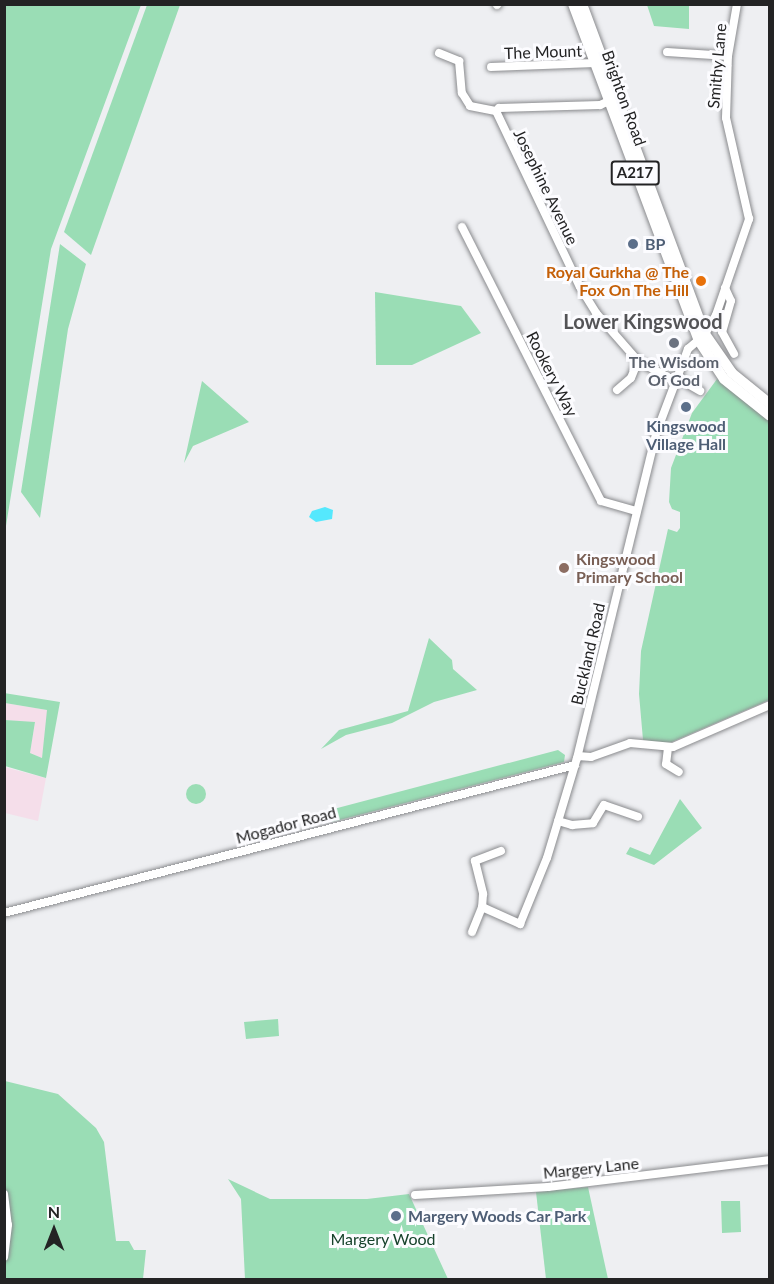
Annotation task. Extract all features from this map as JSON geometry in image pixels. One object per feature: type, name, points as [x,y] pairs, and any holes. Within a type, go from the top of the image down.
[{"type":"highway","name":"Brighton Road","points":[[573,4],[702,337],[724,379],[770,416]]},
{"type":"highway","name":"Brighton Road","points":[[582,4],[695,312],[702,337],[732,374],[770,404]]},
{"type":"street","name":"Smithy Lane","points":[[702,337],[716,315],[750,214],[726,118],[728,56],[737,4]]},
{"type":"street","points":[[667,52],[728,56]]},
{"type":"street","points":[[440,53],[459,61],[462,93],[470,106],[495,111]]},
{"type":"street","name":"The Mount","points":[[491,67],[595,63]]},
{"type":"street","name":"Josephine Avenue","points":[[609,101],[600,105],[500,108],[495,111],[580,287],[638,361],[700,391]]},
{"type":"street","name":"Rookery Way","points":[[462,227],[601,501],[636,511]]},
{"type":"street","points":[[725,288],[731,301],[722,332],[734,354]]},
{"type":"street","points":[[695,312],[716,315]]},
{"type":"street","name":"Buckland Road","points":[[482,907],[520,924],[558,821],[576,760],[636,511],[675,379],[693,342],[702,337]]},
{"type":"street","points":[[617,390],[631,378],[638,361]]},
{"type":"street","points":[[679,772],[666,764],[668,748],[770,705]]},
{"type":"street","name":"Mogador Road","points":[[4,913],[591,757],[630,743],[668,748]]},
{"type":"street","points":[[558,821],[572,825],[593,823],[604,805],[638,817]]},
{"type":"street","points":[[472,932],[482,907],[483,894],[475,861],[501,851]]},
{"type":"street","name":"Margery Lane","points":[[415,1195],[548,1187],[770,1160]]},
{"type":"street","points":[[4,1194],[8,1225],[4,1257]]},
{"type":"shaded area","points":[[4,703],[48,710],[42,758],[30,753],[35,723],[5,720]]},
{"type":"shaded area","points":[[4,767],[46,778],[38,821],[5,813]]},
{"type":"green space","points":[[4,5],[141,5],[51,249],[5,532]]},
{"type":"green space","points":[[147,5],[180,5],[91,255],[64,232]]},
{"type":"green space","points":[[647,5],[689,5],[689,29],[654,26]]},
{"type":"green space","points":[[60,244],[86,264],[68,329],[40,518],[21,492]]},
{"type":"green space","points":[[375,292],[461,306],[481,333],[412,365],[376,365]]},
{"type":"green space","points":[[717,379],[769,421],[769,700],[667,744],[643,740],[639,694],[641,651],[668,529],[677,532],[680,528],[680,512],[672,509],[669,502],[671,468],[692,413]]},
{"type":"green space","points":[[202,381],[249,422],[193,446],[184,463]]},
{"type":"green space","points":[[429,638],[452,660],[453,669],[477,690],[434,702],[392,723],[346,735],[321,749],[339,730],[408,711]]},
{"type":"green space","points":[[4,693],[60,702],[46,778],[5,766],[5,720],[35,722],[30,753],[42,758],[47,710],[5,703]]},
{"type":"green space","points":[[558,750],[565,755],[564,762],[332,822],[326,811]]},
{"type":"green space","points":[[196,784],[203,787],[206,794],[203,801],[196,804],[189,801],[186,794],[189,787]]},
{"type":"green space","points":[[680,799],[702,828],[654,865],[626,854],[630,847],[650,855]]},
{"type":"green space","points":[[278,1019],[279,1036],[246,1039],[244,1022]]},
{"type":"green space","points":[[5,1081],[58,1094],[96,1128],[104,1142],[116,1241],[129,1241],[134,1250],[146,1250],[143,1279],[5,1280]]},
{"type":"green space","name":"Margery Wood","points":[[228,1179],[270,1199],[367,1199],[409,1194],[448,1279],[245,1279],[241,1199]]},
{"type":"green space","points":[[588,1187],[608,1279],[546,1279],[536,1192]]},
{"type":"green space","points":[[721,1201],[740,1201],[741,1232],[722,1233]]},
{"type":"water","points":[[325,507],[333,510],[332,519],[316,522],[309,517],[312,511]]},
{"type":"place","name":"BP","points":[[633,244]]},
{"type":"place","name":"Royal Gurkha @ The Fox On The Hill","points":[[701,281]]},
{"type":"place","name":"The Wisdom Of God","points":[[674,343]]},
{"type":"place","name":"Kingswood Village Hall","points":[[686,407]]},
{"type":"place","name":"Kingswood Primary School","points":[[564,568]]},
{"type":"place","name":"Margery Woods Car Park","points":[[396,1216]]},
{"type":"district","name":"Lower Kingswood","points":[[643,321]]}]
